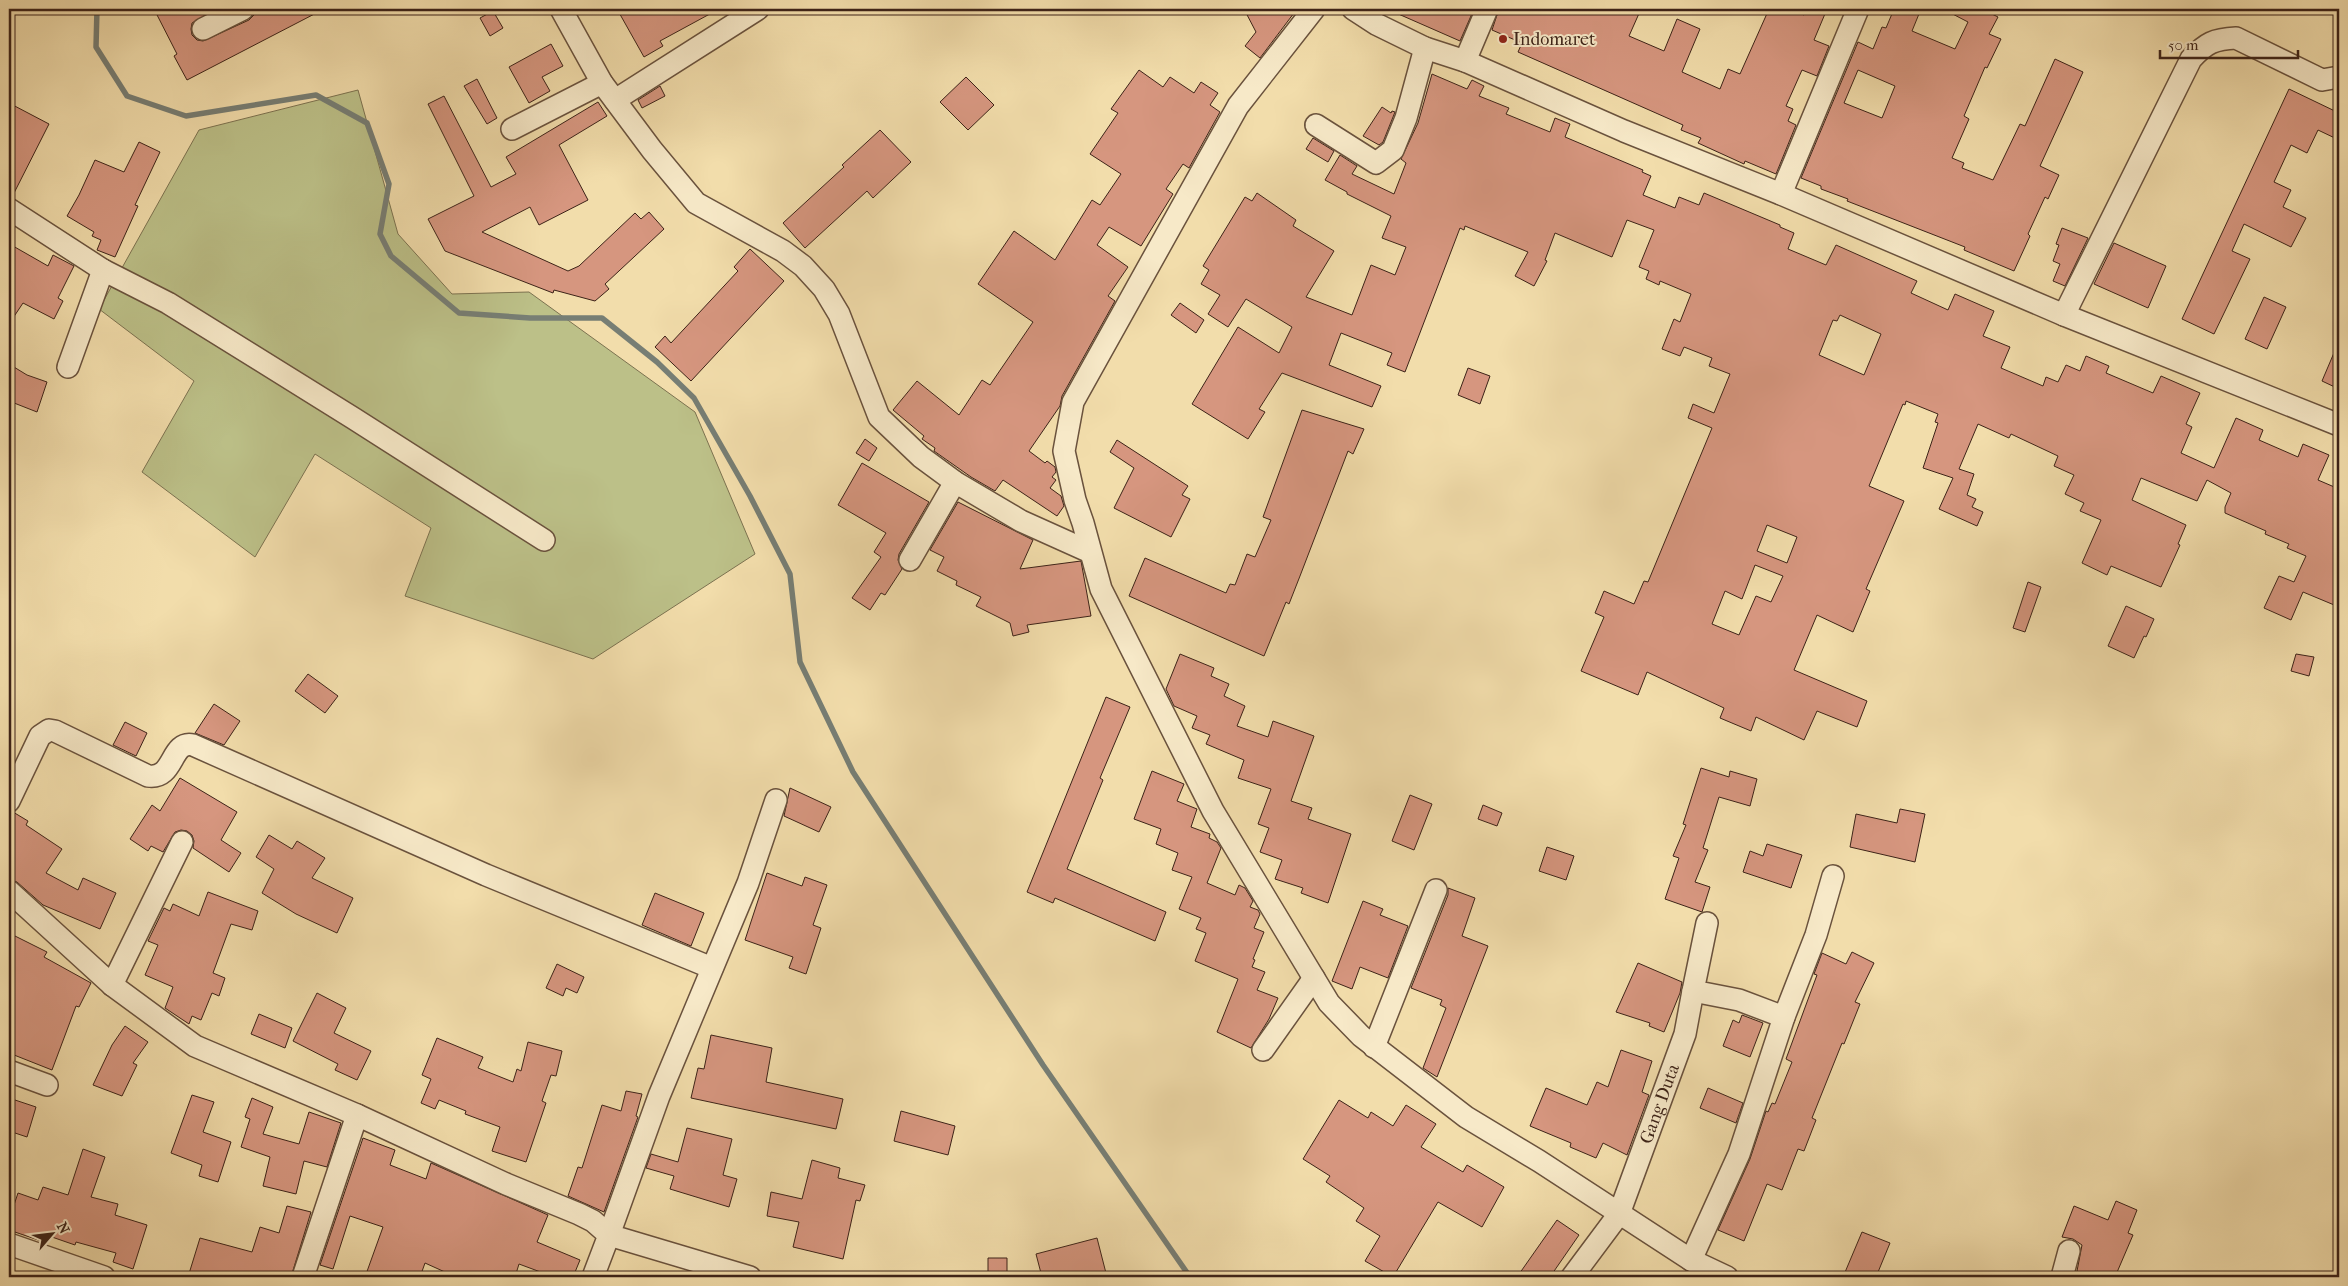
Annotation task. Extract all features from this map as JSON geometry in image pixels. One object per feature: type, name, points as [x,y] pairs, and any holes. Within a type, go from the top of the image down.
[{"type":"street","points":[[202,29],[243,9]]},
{"type":"street","points":[[561,9],[602,83],[652,150],[696,203],[783,250],[803,266],[824,289],[839,314],[879,417],[921,457],[955,482],[1021,522],[1090,552]]},
{"type":"street","points":[[615,100],[758,9]]},
{"type":"street","points":[[1314,9],[1238,106],[1073,402],[1064,451],[1075,500],[1101,589],[1213,811],[1329,1003],[1343,1020],[1374,1047],[1466,1118],[1539,1160],[1691,1260],[1727,1277]]},
{"type":"street","points":[[1354,9],[1376,24],[1425,48],[1466,62],[1624,131],[1781,194],[2064,315],[2339,425]]},
{"type":"street","points":[[1466,62],[1488,9]]},
{"type":"street","points":[[1781,194],[1858,9]]},
{"type":"street","points":[[2064,315],[2191,60],[2204,45],[2221,39],[2236,38],[2322,80],[2339,77]]},
{"type":"street","points":[[1316,125],[1376,163],[1393,150],[1406,118],[1425,48]]},
{"type":"street","points":[[512,130],[602,83]]},
{"type":"street","points":[[11,217],[103,270],[168,303],[354,418],[544,540]]},
{"type":"street","points":[[68,367],[103,270]]},
{"type":"street","points":[[910,560],[955,482]]},
{"type":"street","points":[[9,801],[40,736],[50,730],[148,776],[154,777],[167,771],[180,747],[193,745],[486,875],[712,968]]},
{"type":"street","points":[[594,1277],[659,1096],[748,884],[776,800]]},
{"type":"street","points":[[112,985],[182,842]]},
{"type":"street","points":[[1691,1260],[1739,1154],[1784,1017],[1816,935],[1833,876]]},
{"type":"street","points":[[1374,1047],[1436,890]]},
{"type":"street","points":[[9,891],[112,985],[195,1046],[357,1115],[506,1184],[579,1214],[593,1221],[609,1235],[750,1277]]},
{"type":"street","name":"Gang Duta","points":[[1572,1277],[1620,1214],[1685,1034],[1707,923]]},
{"type":"street","points":[[1264,1050],[1314,978]]},
{"type":"street","points":[[1694,991],[1739,1000],[1784,1017]]},
{"type":"street","points":[[9,1071],[47,1085]]},
{"type":"street","points":[[303,1277],[357,1115]]},
{"type":"street","points":[[9,1244],[104,1277]]},
{"type":"street","points":[[2062,1277],[2069,1251]]},
{"type":"green space","points":[[358,90],[398,234],[452,294],[529,292],[695,412],[755,554],[593,659],[405,596],[431,528],[315,454],[255,557],[142,472],[194,381],[99,309],[199,130]]},
{"type":"building","points":[[154,9],[216,9],[192,23],[192,35],[197,40],[203,41],[249,20],[254,15],[255,9],[324,9],[187,80],[174,56],[177,54]]},
{"type":"building","points":[[617,9],[719,9],[660,41],[663,46],[644,57]]},
{"type":"building","points":[[1244,9],[1297,9],[1260,58],[1245,46],[1256,32]]},
{"type":"building","points":[[1387,9],[1474,9],[1460,41]]},
{"type":"building","points":[[1499,9],[1641,9],[1629,36],[1664,51],[1677,19],[1700,29],[1682,72],[1720,89],[1728,69],[1740,74],[1769,9],[1789,9],[1804,15],[1806,9],[1827,9],[1814,40],[1829,46],[1817,76],[1802,70],[1786,106],[1793,109],[1788,121],[1796,125],[1776,174],[1745,161],[1744,164],[1698,143],[1701,138],[1681,130],[1683,125],[1518,52],[1522,43],[1492,30]]},
{"type":"building","points":[[1894,9],[1921,9],[1912,31],[1955,49],[1968,22],[1943,9],[1982,9],[1998,17],[1989,34],[2001,39],[1987,68],[1985,67],[1964,116],[1969,119],[1952,158],[1964,163],[1962,168],[1993,180],[2020,124],[2025,126],[2055,59],[2083,72],[2040,166],[2059,175],[2048,199],[2045,197],[2014,271],[1964,250],[1965,247],[1847,201],[1848,199],[1821,189],[1821,186],[1801,178],[1858,42],[1873,49],[1882,27],[1886,28]],"holes":[[[1858,70],[1895,86],[1882,118],[1844,103]]]},
{"type":"building","points":[[493,11],[503,28],[490,36],[480,18]]},
{"type":"building","points":[[551,44],[563,66],[542,77],[550,91],[529,103],[509,67]]},
{"type":"building","points":[[1139,70],[1163,87],[1170,77],[1194,93],[1201,82],[1218,93],[1210,105],[1220,112],[1189,168],[1183,164],[1166,189],[1173,194],[1141,246],[1109,227],[1097,245],[1128,267],[1108,296],[1115,301],[1062,396],[1060,406],[1029,451],[1045,463],[1047,461],[1055,467],[1056,472],[1052,477],[1056,480],[1050,488],[1061,496],[1064,506],[1057,516],[1003,480],[995,491],[971,477],[934,451],[935,448],[922,439],[924,436],[893,410],[917,381],[959,415],[982,380],[990,385],[1033,322],[978,284],[1014,231],[1055,260],[1092,200],[1100,205],[1121,174],[1090,154],[1118,113],[1111,109]]},
{"type":"building","points":[[1432,74],[1467,89],[1472,80],[1484,86],[1479,96],[1509,108],[1506,114],[1550,132],[1555,118],[1570,124],[1565,137],[1643,170],[1642,172],[1651,176],[1643,195],[1675,208],[1679,197],[1699,205],[1704,193],[1780,225],[1780,227],[1794,233],[1788,249],[1826,265],[1836,245],[1917,281],[1911,293],[1948,310],[1955,294],[1994,311],[1983,336],[2010,347],[2001,368],[2043,386],[2046,377],[2058,382],[2066,365],[2080,371],[2086,356],[2109,366],[2106,373],[2153,393],[2161,376],[2200,393],[2186,424],[2192,427],[2181,453],[2214,468],[2236,418],[2263,430],[2259,440],[2298,457],[2303,444],[2329,455],[2318,480],[2339,489],[2339,607],[2303,592],[2291,620],[2264,608],[2279,576],[2294,582],[2306,556],[2287,548],[2289,544],[2265,534],[2266,531],[2225,513],[2225,507],[2231,493],[2207,480],[2197,501],[2141,478],[2132,500],[2186,525],[2178,544],[2180,545],[2161,587],[2111,566],[2107,575],[2082,563],[2101,520],[2080,511],[2084,503],[2065,494],[2074,475],[2054,466],[2058,456],[2011,434],[2009,438],[1978,424],[1959,469],[1974,474],[1967,495],[1976,499],[1972,507],[1983,512],[1977,526],[1939,509],[1953,478],[1923,468],[1938,423],[1935,422],[1938,414],[1906,401],[1905,405],[1903,404],[1869,486],[1904,501],[1866,589],[1870,591],[1853,632],[1817,615],[1794,670],[1867,701],[1857,727],[1817,711],[1804,740],[1756,717],[1751,731],[1720,718],[1724,708],[1647,672],[1638,695],[1581,671],[1604,617],[1595,613],[1604,591],[1634,604],[1644,581],[1648,582],[1712,428],[1688,418],[1693,404],[1714,413],[1730,374],[1709,366],[1712,358],[1684,347],[1680,356],[1662,349],[1674,319],[1680,322],[1691,294],[1660,281],[1659,285],[1646,279],[1649,271],[1639,267],[1654,230],[1627,220],[1612,257],[1555,233],[1545,260],[1547,261],[1534,286],[1515,276],[1528,252],[1465,226],[1464,230],[1460,228],[1405,372],[1387,365],[1392,353],[1341,333],[1329,365],[1381,386],[1372,407],[1282,373],[1259,409],[1265,412],[1248,439],[1192,404],[1238,327],[1279,353],[1292,327],[1246,299],[1228,327],[1208,314],[1220,295],[1201,284],[1209,270],[1203,266],[1245,197],[1252,201],[1257,193],[1296,220],[1293,226],[1334,251],[1306,297],[1352,315],[1371,265],[1395,275],[1406,247],[1382,238],[1391,216],[1347,194],[1347,192],[1325,180],[1340,155],[1357,166],[1352,174],[1394,194],[1406,163],[1401,159],[1418,123]],"holes":[[[1840,315],[1881,334],[1864,375],[1819,355],[1833,320],[1837,321]],[[1767,525],[1797,537],[1787,563],[1757,551]],[[1755,565],[1783,576],[1771,602],[1756,596],[1739,635],[1712,624],[1725,591],[1742,599]]]},
{"type":"building","points":[[966,77],[994,105],[968,130],[940,102]]},
{"type":"building","points":[[477,79],[497,118],[487,124],[464,86]]},
{"type":"building","points":[[660,86],[665,96],[642,108],[638,100]]},
{"type":"building","points":[[2289,89],[2339,113],[2339,140],[2318,130],[2307,153],[2291,145],[2274,182],[2291,190],[2283,207],[2306,218],[2291,247],[2244,224],[2232,251],[2250,259],[2214,334],[2182,319]]},
{"type":"building","points":[[444,96],[491,187],[516,174],[506,157],[598,102],[607,116],[559,145],[588,200],[539,225],[530,207],[482,232],[568,271],[579,266],[635,213],[641,219],[649,212],[664,229],[605,284],[609,289],[595,301],[554,290],[553,293],[445,251],[428,219],[474,196],[428,104]]},
{"type":"building","points":[[9,103],[49,124],[12,197],[9,197]]},
{"type":"building","points":[[1382,107],[1391,113],[1392,111],[1395,112],[1383,142],[1379,145],[1363,136]]},
{"type":"building","points":[[880,130],[911,162],[873,198],[867,191],[805,248],[783,223],[844,167],[842,165]]},
{"type":"building","points":[[1313,138],[1334,151],[1328,162],[1306,149]]},
{"type":"building","points":[[139,142],[160,152],[135,205],[138,206],[115,257],[97,250],[101,240],[92,236],[94,232],[67,216],[95,160],[124,172]]},
{"type":"building","points":[[2062,228],[2088,238],[2065,286],[2053,281],[2060,264],[2053,261],[2059,245],[2056,244]]},
{"type":"building","points":[[2114,243],[2166,266],[2148,308],[2094,284]]},
{"type":"building","points":[[13,246],[48,266],[53,255],[74,266],[58,298],[63,301],[54,319],[23,303],[9,324],[9,255]]},
{"type":"building","points":[[750,249],[784,281],[691,381],[655,347],[665,336],[671,343],[738,271],[734,267]]},
{"type":"building","points":[[2264,297],[2286,307],[2267,349],[2245,339]]},
{"type":"building","points":[[1180,303],[1204,320],[1196,333],[1171,315]]},
{"type":"building","points":[[2339,341],[2339,389],[2322,381]]},
{"type":"building","points":[[9,364],[27,375],[47,382],[37,412],[9,401]]},
{"type":"building","points":[[1468,368],[1490,376],[1480,404],[1458,395]]},
{"type":"building","points":[[1302,410],[1364,429],[1353,454],[1348,451],[1289,604],[1286,602],[1264,656],[1129,596],[1145,558],[1226,593],[1230,584],[1235,585],[1247,554],[1255,557],[1271,520],[1263,517]]},
{"type":"building","points":[[865,439],[877,448],[869,461],[856,453]]},
{"type":"building","points":[[1117,440],[1188,486],[1182,495],[1190,499],[1171,537],[1114,508],[1134,468],[1110,452]]},
{"type":"building","points":[[862,463],[929,502],[899,554],[898,560],[902,569],[885,595],[881,593],[870,610],[852,598],[881,557],[874,552],[886,533],[838,505]]},
{"type":"building","points":[[958,502],[1033,540],[1020,569],[1081,561],[1091,616],[1027,625],[1029,632],[1013,636],[1010,623],[976,606],[981,597],[956,585],[957,581],[937,571],[944,557],[930,550]]},
{"type":"building","points":[[2028,582],[2041,587],[2025,632],[2013,628]]},
{"type":"building","points":[[2126,606],[2154,619],[2134,658],[2108,646]]},
{"type":"building","points":[[1180,654],[1214,668],[1211,676],[1229,684],[1224,696],[1245,706],[1237,726],[1268,737],[1273,721],[1314,736],[1291,801],[1312,808],[1308,819],[1351,834],[1328,903],[1301,893],[1303,888],[1275,879],[1282,860],[1260,852],[1269,828],[1258,824],[1271,789],[1238,778],[1244,760],[1206,744],[1210,735],[1192,728],[1197,716],[1174,706],[1166,689]]},
{"type":"building","points":[[2296,654],[2314,657],[2309,676],[2291,671]]},
{"type":"building","points":[[308,674],[338,696],[325,713],[295,691]]},
{"type":"building","points":[[1106,697],[1130,707],[1100,778],[1103,780],[1067,869],[1166,912],[1155,941],[1055,898],[1053,903],[1027,892]]},
{"type":"building","points":[[214,704],[240,721],[224,745],[195,733]]},
{"type":"building","points":[[125,722],[147,733],[136,756],[113,745]]},
{"type":"building","points":[[1701,768],[1729,777],[1730,771],[1757,779],[1750,806],[1719,797],[1703,848],[1708,850],[1695,882],[1710,887],[1702,912],[1665,899],[1679,858],[1673,856],[1686,825],[1683,824]]},
{"type":"building","points":[[1152,771],[1184,784],[1177,801],[1197,809],[1191,827],[1210,834],[1209,838],[1217,842],[1221,848],[1207,883],[1235,895],[1239,885],[1245,888],[1253,901],[1250,907],[1258,910],[1260,914],[1254,928],[1264,932],[1253,959],[1255,960],[1252,967],[1265,972],[1257,990],[1278,998],[1269,1019],[1251,1048],[1217,1032],[1238,979],[1195,961],[1206,933],[1196,929],[1201,918],[1179,909],[1192,877],[1172,870],[1178,853],[1156,844],[1161,829],[1134,819]]},
{"type":"building","points":[[180,778],[237,812],[221,840],[241,853],[229,872],[193,848],[194,841],[192,835],[187,831],[175,832],[163,852],[151,846],[148,851],[130,839],[152,805],[160,811]]},
{"type":"building","points":[[790,788],[831,807],[819,832],[784,816]]},
{"type":"building","points":[[1410,795],[1432,804],[1414,850],[1392,841]]},
{"type":"building","points":[[1483,805],[1502,813],[1497,826],[1478,819]]},
{"type":"building","points":[[1900,809],[1925,814],[1915,862],[1850,847],[1856,814],[1897,823]]},
{"type":"building","points":[[13,812],[28,821],[26,825],[62,849],[46,873],[78,890],[83,878],[116,893],[100,929],[43,905],[17,882],[9,879],[9,813]]},
{"type":"building","points":[[269,835],[292,849],[297,841],[325,858],[312,878],[353,898],[337,933],[296,914],[262,893],[274,869],[256,857]]},
{"type":"building","points":[[1767,844],[1802,855],[1791,888],[1743,872],[1750,851],[1763,856]]},
{"type":"building","points":[[1547,847],[1574,856],[1566,880],[1539,871]]},
{"type":"building","points":[[767,873],[802,886],[805,877],[827,885],[813,925],[821,928],[806,974],[789,968],[793,957],[745,940]]},
{"type":"building","points":[[1448,888],[1475,898],[1462,936],[1488,946],[1437,1077],[1423,1068],[1446,1008],[1440,1005],[1442,1000],[1411,988],[1448,895]]},
{"type":"building","points":[[208,892],[258,911],[252,930],[231,924],[213,973],[225,978],[219,996],[212,993],[201,1020],[192,1016],[189,1024],[165,1008],[173,987],[145,975],[158,945],[148,941],[164,908],[170,911],[173,904],[199,916]]},
{"type":"building","points":[[655,893],[704,913],[691,946],[642,925]]},
{"type":"building","points":[[1363,901],[1383,909],[1380,915],[1408,926],[1388,978],[1360,967],[1352,989],[1332,981]]},
{"type":"building","points":[[9,933],[47,952],[44,957],[91,983],[79,1007],[76,1006],[52,1070],[9,1053]]},
{"type":"building","points":[[1852,952],[1874,963],[1855,1002],[1860,1004],[1812,1118],[1816,1120],[1804,1151],[1798,1149],[1782,1190],[1767,1184],[1744,1241],[1718,1230],[1750,1159],[1766,1111],[1768,1112],[1772,1103],[1775,1104],[1792,1062],[1786,1059],[1817,975],[1814,974],[1822,953],[1846,964]]},
{"type":"building","points":[[1638,963],[1682,982],[1680,993],[1664,1032],[1649,1026],[1650,1023],[1616,1012]]},
{"type":"building","points":[[557,964],[584,977],[577,993],[566,988],[563,996],[546,988]]},
{"type":"building","points":[[317,993],[346,1008],[334,1033],[371,1051],[357,1080],[335,1070],[338,1064],[293,1041]]},
{"type":"building","points":[[259,1014],[292,1028],[285,1048],[251,1034]]},
{"type":"building","points":[[1742,1015],[1763,1023],[1750,1057],[1723,1046],[1733,1020],[1739,1023]]},
{"type":"building","points":[[125,1026],[148,1042],[133,1063],[137,1065],[122,1096],[93,1085],[112,1045]]},
{"type":"building","points":[[711,1035],[772,1048],[766,1082],[843,1099],[836,1129],[691,1098],[698,1068],[704,1069]]},
{"type":"building","points":[[437,1038],[483,1057],[478,1068],[513,1082],[517,1069],[521,1071],[528,1042],[562,1051],[556,1076],[551,1075],[542,1101],[546,1103],[526,1162],[492,1151],[500,1127],[465,1114],[466,1111],[439,1100],[435,1109],[421,1103],[431,1079],[422,1075]]},
{"type":"building","points":[[1621,1050],[1652,1061],[1642,1092],[1649,1095],[1627,1155],[1603,1143],[1596,1158],[1570,1147],[1571,1143],[1530,1126],[1546,1088],[1587,1105],[1597,1082],[1608,1087]]},
{"type":"building","points":[[1708,1088],[1743,1103],[1736,1123],[1700,1108]]},
{"type":"building","points":[[626,1091],[642,1094],[636,1116],[638,1117],[604,1212],[568,1196],[578,1167],[582,1168],[602,1105],[621,1111]]},
{"type":"building","points":[[192,1095],[214,1102],[203,1132],[231,1142],[218,1182],[199,1176],[202,1165],[171,1153]]},
{"type":"building","points":[[9,1098],[36,1107],[27,1137],[9,1131]]},
{"type":"building","points":[[252,1098],[273,1107],[263,1134],[299,1144],[309,1112],[341,1123],[327,1167],[304,1161],[296,1194],[263,1186],[270,1157],[241,1147],[250,1119],[245,1117]]},
{"type":"building","points":[[1339,1100],[1368,1118],[1371,1112],[1393,1126],[1406,1105],[1436,1124],[1421,1147],[1463,1172],[1467,1165],[1504,1187],[1482,1227],[1438,1202],[1393,1277],[1365,1261],[1380,1236],[1356,1221],[1364,1208],[1326,1182],[1330,1176],[1303,1159]]},
{"type":"building","points":[[901,1111],[955,1126],[948,1155],[894,1141]]},
{"type":"building","points":[[687,1128],[732,1139],[723,1175],[737,1179],[729,1207],[670,1189],[674,1176],[646,1168],[651,1154],[678,1162]]},
{"type":"building","points":[[363,1138],[395,1150],[390,1165],[426,1179],[431,1163],[548,1215],[537,1242],[580,1260],[573,1277],[554,1277],[519,1264],[515,1277],[456,1277],[425,1263],[420,1277],[365,1277],[383,1227],[350,1216],[333,1269],[320,1265]]},
{"type":"building","points":[[83,1149],[105,1157],[91,1197],[118,1204],[115,1215],[147,1225],[133,1269],[113,1262],[116,1253],[76,1242],[75,1245],[49,1236],[47,1243],[9,1230],[9,1220],[18,1193],[38,1200],[43,1187],[68,1195]]},
{"type":"building","points":[[812,1160],[840,1168],[838,1178],[865,1185],[860,1201],[856,1200],[843,1259],[793,1247],[799,1222],[767,1216],[771,1192],[802,1199]]},
{"type":"building","points":[[2116,1201],[2137,1210],[2128,1233],[2133,1235],[2115,1277],[2093,1277],[2077,1271],[2082,1245],[2073,1239],[2062,1237],[2074,1206],[2108,1220]]},
{"type":"building","points":[[287,1206],[311,1212],[291,1277],[188,1277],[200,1238],[252,1252],[260,1227],[279,1233]]},
{"type":"building","points":[[1557,1220],[1579,1235],[1550,1277],[1517,1277]]},
{"type":"building","points":[[1862,1232],[1890,1243],[1876,1277],[1843,1277]]},
{"type":"building","points":[[1097,1238],[1107,1277],[1042,1277],[1036,1254]]},
{"type":"building","points":[[988,1258],[1007,1258],[1007,1277],[988,1277]]},
{"type":"waterway","points":[[97,9],[96,47],[127,96],[186,116],[316,95],[367,123],[389,184],[380,234],[391,256],[459,313],[530,318],[602,318],[657,362],[694,398],[750,496],[790,574],[800,662],[853,772],[1043,1065],[1190,1277]]},
{"type":"place","name":"Indomaret","points":[[1503,39]]}]
